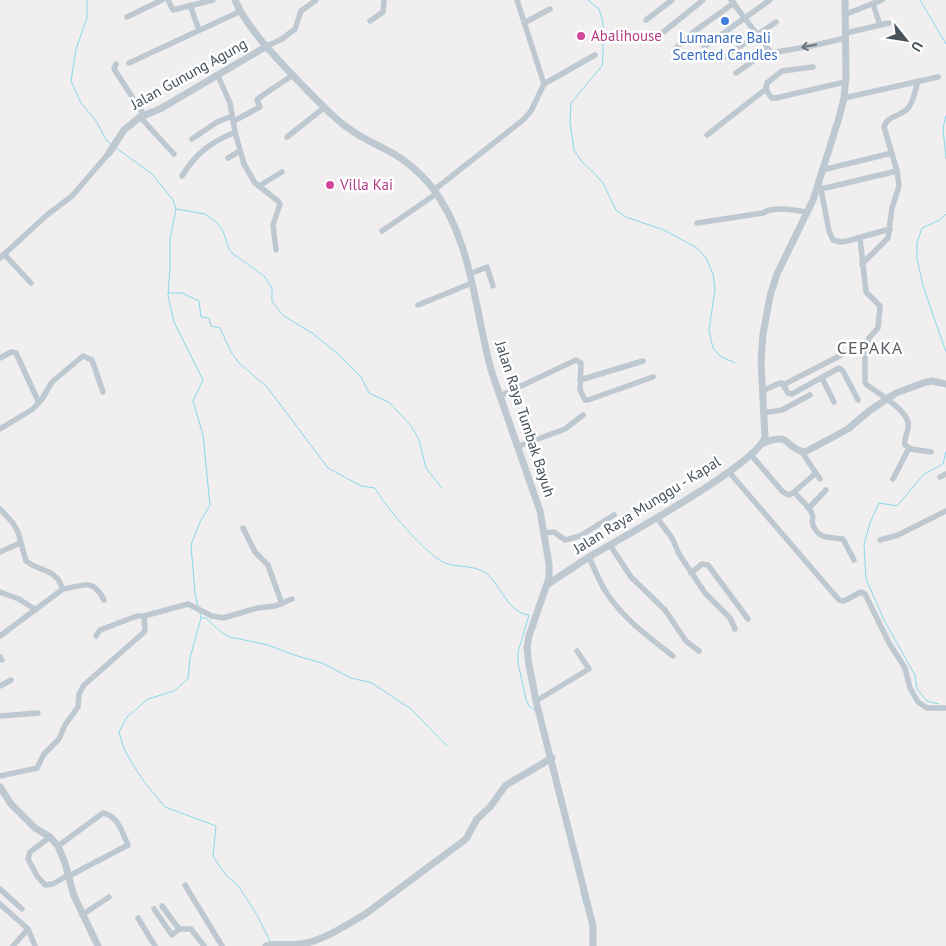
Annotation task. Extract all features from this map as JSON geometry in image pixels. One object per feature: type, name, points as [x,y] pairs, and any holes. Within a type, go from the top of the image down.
[{"type":"street","points":[[127,16],[162,0]]},
{"type":"street","points":[[168,0],[173,10],[213,0]]},
{"type":"street","name":"Jalan Raya Tumbak Bayuh","points":[[235,0],[267,46],[325,107],[348,128],[408,163],[421,175],[435,192],[456,228],[470,274],[486,353],[540,511],[549,569],[547,584]]},
{"type":"street","points":[[267,46],[295,29],[301,12],[316,0]]},
{"type":"street","points":[[370,21],[383,12],[384,0]]},
{"type":"street","points":[[517,0],[544,84]]},
{"type":"street","points":[[646,20],[672,0]]},
{"type":"street","points":[[656,38],[703,0]]},
{"type":"street","points":[[704,47],[770,0]]},
{"type":"street","points":[[820,479],[801,451],[783,438],[763,442],[763,334],[770,296],[777,274],[819,187],[822,170],[844,98],[847,61],[845,0]]},
{"type":"street","points":[[846,14],[882,0]]},
{"type":"street","points":[[675,49],[692,33],[732,2],[770,52]]},
{"type":"street","points":[[873,4],[880,24]]},
{"type":"street","points":[[190,5],[199,30]]},
{"type":"street","points":[[524,23],[550,9]]},
{"type":"street","points":[[129,63],[241,11]]},
{"type":"street","points":[[720,60],[776,22]]},
{"type":"street","points":[[736,73],[770,52],[811,46],[880,24],[889,23]]},
{"type":"street","name":"Jalan Gunung Agung","points":[[109,153],[128,126],[142,116],[160,110],[267,46]]},
{"type":"street","points":[[382,231],[435,192],[523,120],[531,111],[544,84],[595,55]]},
{"type":"street","points":[[116,64],[114,69],[142,116],[174,154]]},
{"type":"street","points":[[708,135],[766,89],[768,80],[782,71],[813,67]]},
{"type":"street","points":[[192,139],[217,122],[260,107],[257,100],[260,97],[293,74]]},
{"type":"street","points":[[218,76],[230,103],[235,132],[244,164],[255,183],[280,204],[273,225],[276,250]]},
{"type":"street","points":[[844,98],[938,77]]},
{"type":"street","points":[[862,264],[887,240],[892,208],[899,186],[897,171],[884,124],[887,120],[903,113],[909,108],[918,81]]},
{"type":"street","points":[[766,89],[770,96],[774,98],[845,82]]},
{"type":"street","points":[[287,136],[325,107]]},
{"type":"street","points":[[182,176],[199,153],[216,140],[235,132]]},
{"type":"street","points":[[228,158],[240,150]]},
{"type":"street","points":[[31,284],[2,256],[72,196],[109,153]]},
{"type":"street","points":[[822,170],[892,153]]},
{"type":"street","points":[[819,187],[897,171]]},
{"type":"street","points":[[259,186],[282,172]]},
{"type":"street","points":[[819,187],[829,231],[833,240],[841,242],[890,229]]},
{"type":"street","points":[[697,223],[762,213],[767,210],[807,212]]},
{"type":"street","points":[[860,238],[867,295],[880,306],[878,328],[870,336],[868,343],[865,382],[898,408],[908,422],[904,444],[909,448],[931,452]]},
{"type":"street","points":[[470,274],[487,267],[493,286]]},
{"type":"street","points":[[418,305],[472,283]]},
{"type":"street","points":[[784,385],[853,349]]},
{"type":"street","points":[[0,358],[11,352],[16,353],[39,403]]},
{"type":"street","points":[[0,429],[39,403],[52,382],[83,356],[89,357],[92,360],[103,392]]},
{"type":"street","points":[[500,396],[576,360],[581,363],[580,380],[582,396],[585,400],[654,377]]},
{"type":"street","points":[[580,380],[644,361]]},
{"type":"street","points":[[762,392],[780,382],[788,393],[792,394],[841,368],[858,400]]},
{"type":"street","points":[[822,378],[834,402]]},
{"type":"street","points":[[801,451],[808,451],[848,430],[886,399],[921,383],[932,381],[946,384]]},
{"type":"street","points":[[764,413],[782,410],[810,395]]},
{"type":"street","points":[[519,446],[565,429],[584,415]]},
{"type":"street","name":"Jalan Raya Munggu - Kapal","points":[[547,584],[589,557],[658,518],[729,472],[751,455],[763,442]]},
{"type":"street","points":[[892,479],[909,448]]},
{"type":"street","points":[[751,455],[785,494],[790,495],[816,472]]},
{"type":"street","points":[[729,472],[839,600],[844,601],[860,592],[865,594],[879,624],[905,668],[910,688],[918,702],[927,708],[946,708]]},
{"type":"street","points":[[940,477],[946,474]]},
{"type":"street","points":[[809,508],[826,490]]},
{"type":"street","points":[[794,492],[809,508],[813,516],[812,522],[815,529],[825,538],[843,539],[854,560]]},
{"type":"street","points":[[880,540],[898,535],[946,511]]},
{"type":"street","points":[[1,512],[13,523],[18,532],[28,564],[52,573],[58,579],[63,589]]},
{"type":"street","points":[[544,534],[554,532],[565,540],[576,538],[614,514]]},
{"type":"street","points":[[658,518],[672,538],[691,573],[705,593],[730,618],[735,629]]},
{"type":"street","points":[[243,528],[255,552],[268,565],[282,604]]},
{"type":"street","points":[[0,552],[20,542]]},
{"type":"street","points":[[610,545],[631,576],[665,610],[686,641],[699,651]]},
{"type":"street","points":[[589,557],[609,596],[632,623],[673,656]]},
{"type":"street","points":[[691,573],[702,564],[708,565],[748,619]]},
{"type":"street","points":[[549,569],[555,574],[562,575]]},
{"type":"street","points":[[547,584],[532,623],[527,647],[536,701],[552,758],[593,926],[593,946]]},
{"type":"street","points":[[0,636],[63,589],[89,585],[97,588],[104,600]]},
{"type":"street","points":[[0,592],[19,599],[36,610]]},
{"type":"street","points":[[96,636],[100,628],[137,616],[144,616],[188,604],[216,617],[223,618],[282,604],[292,599]]},
{"type":"street","points":[[0,776],[37,768],[44,754],[59,739],[65,725],[78,707],[79,694],[84,685],[143,633],[145,630],[144,616]]},
{"type":"street","points":[[536,701],[589,669],[577,651]]},
{"type":"street","points":[[0,686],[11,680]]},
{"type":"street","points":[[0,716],[38,713]]},
{"type":"street","points":[[266,946],[276,944],[314,944],[364,915],[461,843],[469,834],[477,819],[490,807],[506,785],[552,758]]},
{"type":"street","points":[[0,787],[11,804],[35,828],[50,837],[58,846],[73,894],[98,946]]},
{"type":"street","points":[[50,837],[30,852],[28,859],[37,876],[45,885],[53,884],[128,845],[117,822],[111,816],[103,813],[58,846]]},
{"type":"street","points":[[185,885],[222,946]]},
{"type":"street","points":[[0,889],[22,909]]},
{"type":"street","points":[[82,915],[109,897]]},
{"type":"street","points":[[0,904],[28,929],[36,946]]},
{"type":"street","points":[[162,906],[179,929]]},
{"type":"street","points":[[154,909],[172,935],[179,929],[191,929],[204,946]]},
{"type":"street","points":[[138,918],[156,946]]},
{"type":"street","points":[[13,946],[28,929]]},
{"type":"waterway","points":[[87,0],[87,18],[76,49],[71,81],[81,103],[111,144]]},
{"type":"waterway","points":[[588,0],[599,9],[603,22],[602,66],[571,103],[570,122],[574,150],[582,162],[603,183],[616,210],[626,217],[664,230],[697,248],[706,258],[713,274],[715,289],[709,330],[713,348],[720,356],[735,363]]},
{"type":"waterway","points":[[920,0],[946,44]]},
{"type":"waterway","points":[[946,115],[943,128],[946,159]]},
{"type":"waterway","points":[[116,148],[152,174],[173,200],[176,209],[170,239],[168,296],[174,322],[203,380],[193,401],[203,435],[210,505],[200,522],[191,545],[195,594],[198,606]]},
{"type":"waterway","points":[[176,209],[205,214],[217,223],[223,231],[232,253],[264,276],[272,288],[272,301],[284,316],[312,333],[338,354],[361,377],[369,393],[390,403],[412,427],[419,440],[426,468],[442,488]]},
{"type":"waterway","points":[[946,214],[940,220],[922,228],[917,243],[917,258],[923,286],[946,352]]},
{"type":"waterway","points":[[169,293],[182,293],[199,301],[201,317],[209,318],[211,326],[220,328],[231,352],[239,363],[267,387],[328,468],[361,486],[375,488],[396,517],[428,551],[445,563],[482,570],[491,578],[510,604],[522,613],[529,615],[518,652],[518,663],[526,699],[529,706],[536,711]]},
{"type":"waterway","points":[[939,704],[927,701],[917,689],[915,675],[884,620],[866,579],[864,544],[870,523],[879,503],[897,506],[924,474],[943,464],[946,451]]},
{"type":"waterway","points":[[200,612],[201,618],[190,658],[188,679],[174,691],[148,699],[127,717],[119,732],[124,749],[132,763],[145,783],[165,807],[216,826],[213,856],[225,874],[239,887],[257,915],[271,943]]},
{"type":"waterway","points":[[201,618],[206,618],[222,633],[230,637],[268,645],[322,663],[351,678],[372,683],[411,709],[447,746]]},
{"type":"waterway","points":[[581,891],[584,904]]},
{"type":"place","name":"Lumanare Bali Scented Candles","points":[[725,21]]},
{"type":"place","name":"Abalihouse","points":[[581,36]]},
{"type":"place","name":"Villa Kai","points":[[330,185]]},
{"type":"district","name":"CEPAKA","points":[[870,348]]}]
